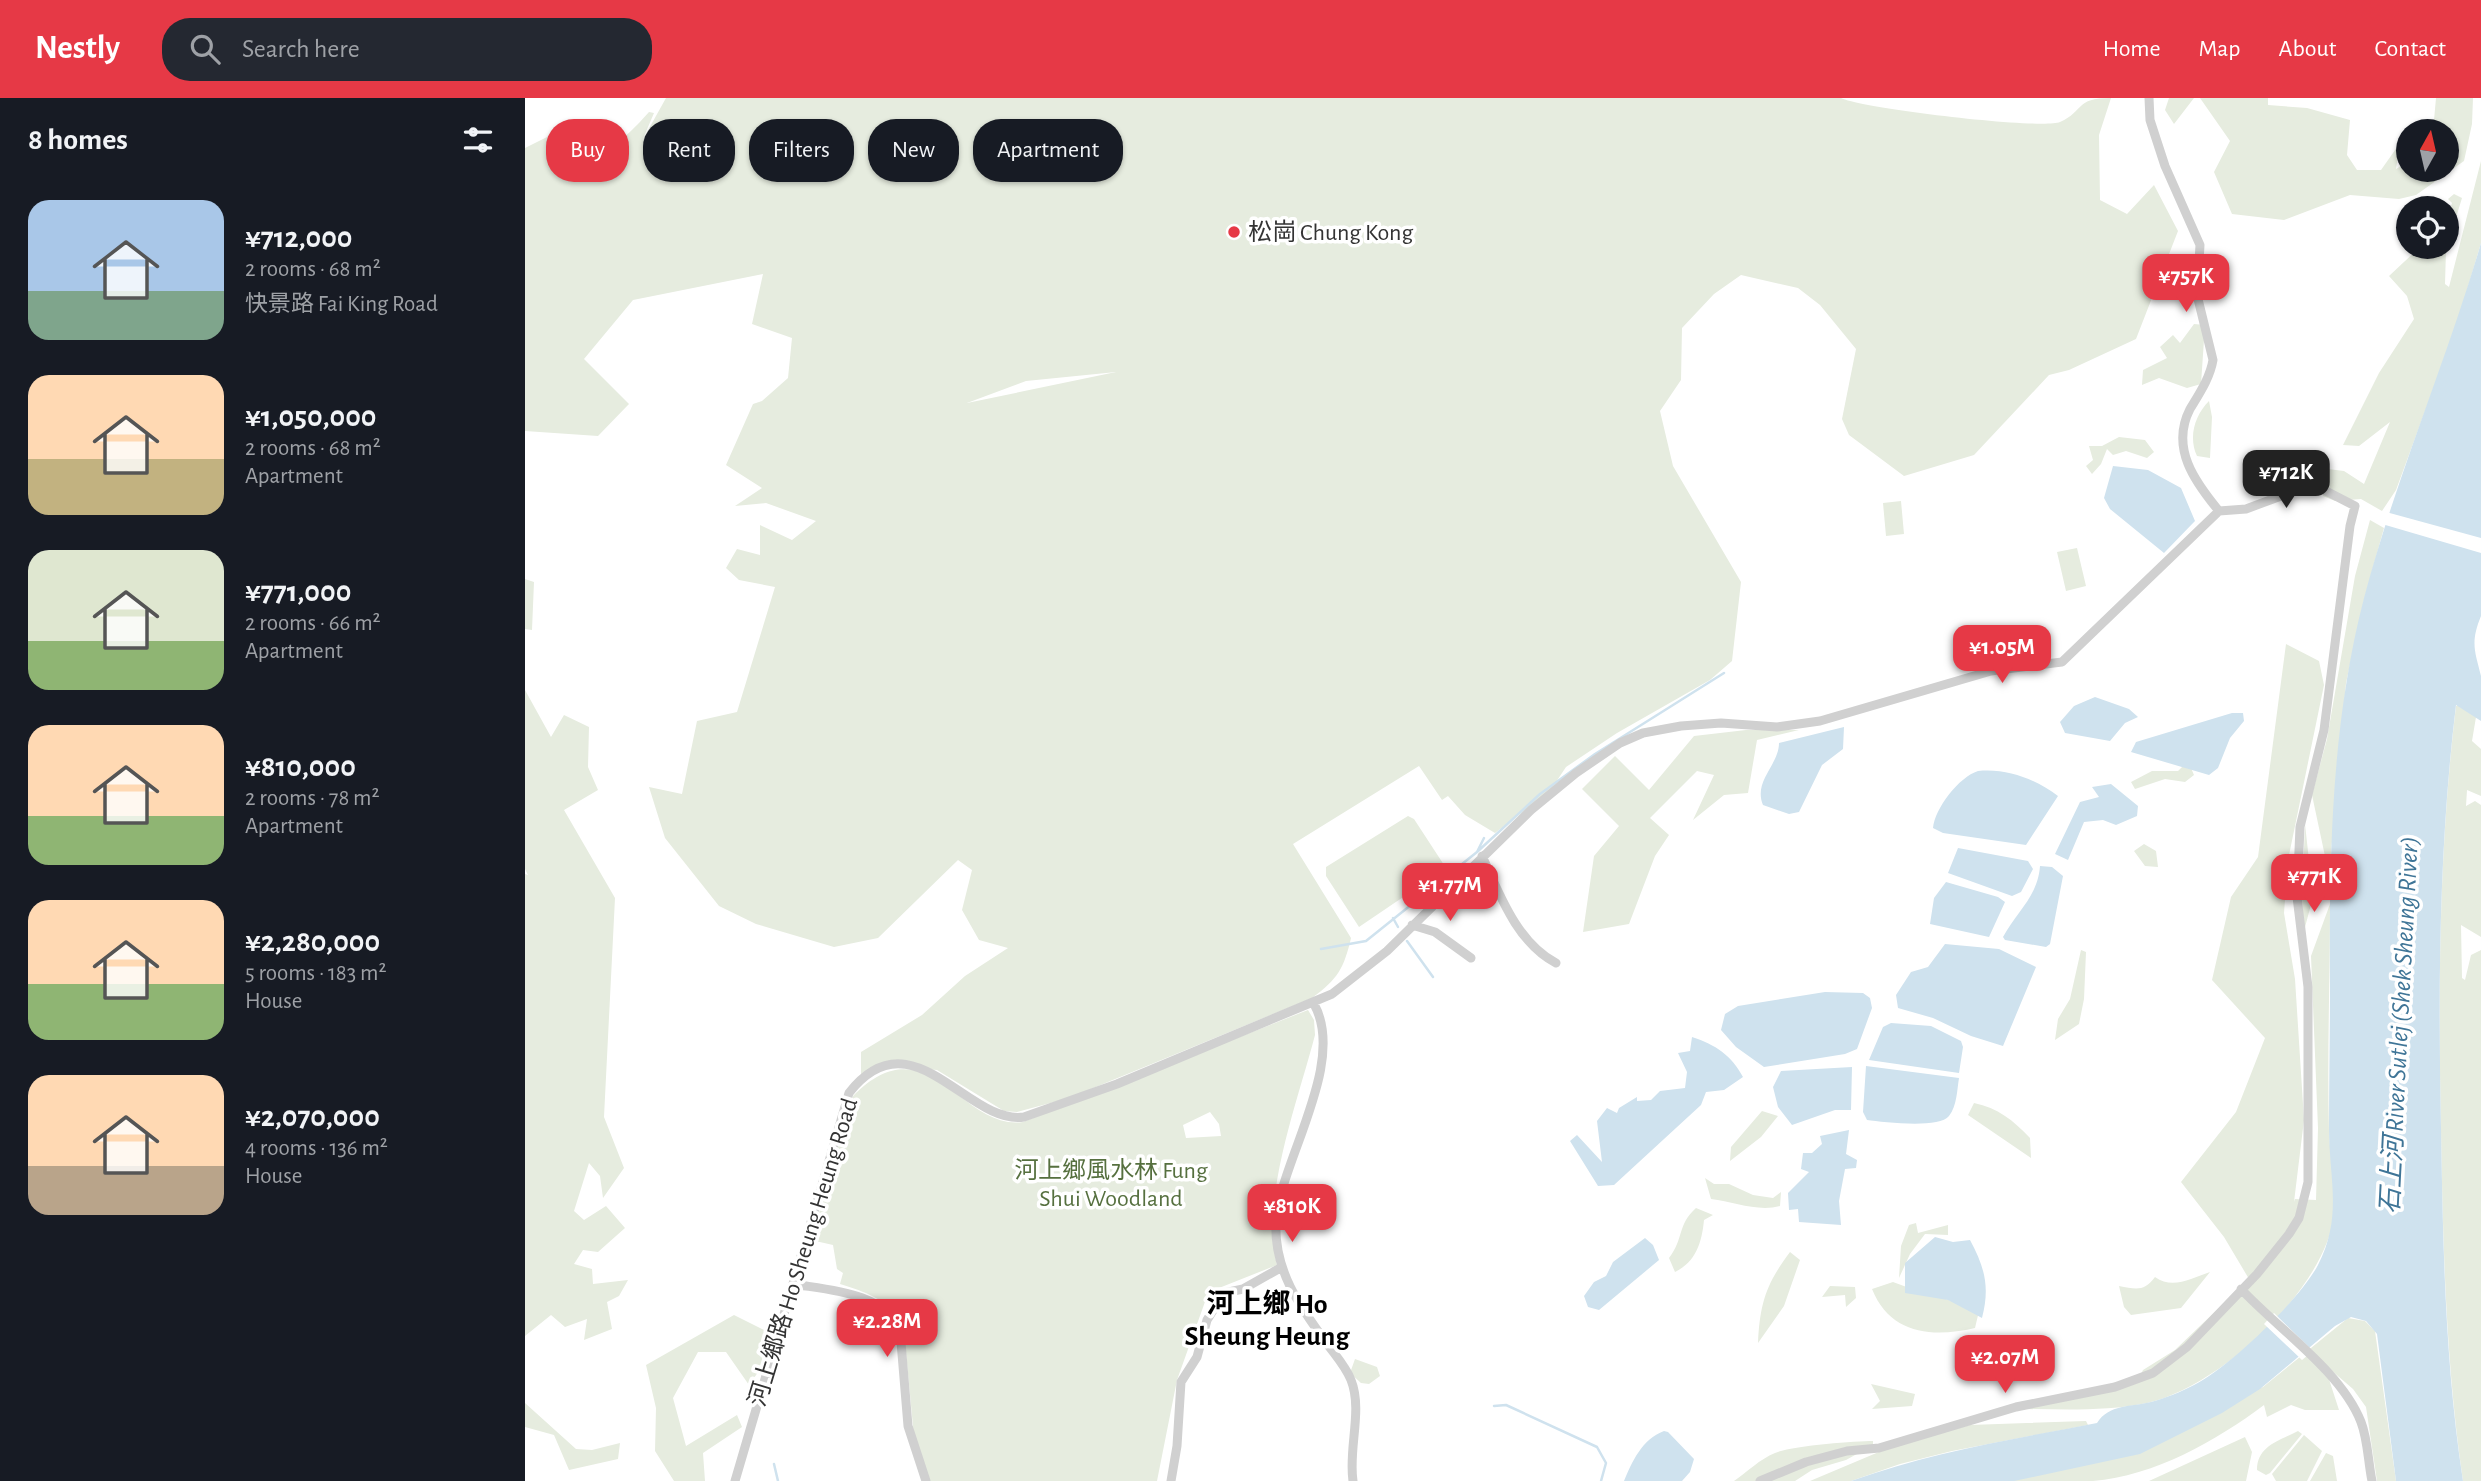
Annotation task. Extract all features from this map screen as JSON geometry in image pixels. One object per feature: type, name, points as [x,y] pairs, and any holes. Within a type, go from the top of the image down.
[{"type":"street","points":[[1760,1481],[1826,1456],[1879,1448],[2017,1407],[2134,1381],[2165,1366],[2187,1347],[2257,1273],[2294,1226],[2305,1200],[2308,1182],[2308,987],[2297,897],[2300,827],[2324,730],[2350,526],[2355,506],[2322,489],[2305,488],[2246,509],[2219,511],[2194,480],[2184,453],[2182,435],[2186,418],[2211,371],[2213,360],[2197,295],[2200,245],[2165,166],[2150,120],[2149,98]]},
{"type":"street","name":"河上鄉路 Ho Sheung Heung Road","points":[[735,1481],[849,1093],[860,1078],[897,1065],[933,1072],[992,1110],[1015,1118],[1024,1117],[1118,1084],[1314,1004],[1370,967],[1482,856],[1576,773],[1620,743],[1643,733],[1694,725],[1777,727],[1820,721],[1991,671],[2062,662],[2219,511]]},
{"type":"street","points":[[1482,856],[1523,934],[1537,951],[1556,963]]},
{"type":"street","points":[[1412,925],[1435,932],[1471,958]]},
{"type":"street","points":[[1314,1004],[1321,1026],[1320,1057],[1306,1124],[1277,1212],[1276,1237],[1282,1267],[1294,1298],[1352,1382],[1353,1481]]},
{"type":"street","points":[[1171,1481],[1178,1434],[1181,1382],[1196,1357],[1207,1320],[1224,1293],[1243,1289],[1282,1267]]},
{"type":"street","points":[[793,1283],[873,1302],[886,1310],[895,1321],[899,1331],[908,1426],[926,1481]]},
{"type":"street","points":[[2241,1289],[2308,1353],[2352,1402],[2364,1433],[2372,1481]]},
{"type":"green space","points":[[666,98],[1841,98],[1880,107],[1950,117],[2046,124],[2068,118],[2091,100],[2111,98],[2099,135],[2100,200],[2127,214],[2154,185],[2178,231],[2136,339],[2069,370],[2049,375],[1974,455],[1904,476],[1849,435],[1842,419],[1856,349],[1820,305],[1798,288],[1741,275],[1714,294],[1682,328],[1681,380],[1660,411],[1673,466],[1741,582],[1732,661],[1710,680],[1617,733],[1566,767],[1550,791],[1495,833],[1465,815],[1448,796],[1442,800],[1419,766],[1293,844],[1351,938],[1346,957],[1328,985],[1312,998],[1069,1098],[1017,1112],[1004,1111],[937,1070],[892,1066],[861,1078],[861,1052],[922,1015],[965,976],[1008,948],[979,940],[962,910],[972,870],[958,860],[878,938],[834,947],[756,924],[719,906],[665,838],[649,787],[682,794],[697,721],[737,712],[775,587],[739,580],[726,568],[737,549],[760,555],[760,525],[792,540],[816,521],[766,503],[735,506],[762,488],[726,465],[753,404],[762,401],[788,378],[792,338],[752,324],[763,274],[633,300],[584,359],[629,404],[598,436],[525,431],[525,148],[546,138],[546,182],[629,182],[629,133],[649,112],[654,113],[651,119],[643,119],[643,182],[735,182],[735,119],[654,119]],"holes":[[[1116,372],[967,403],[1026,381]]]},
{"type":"green space","points":[[2169,98],[2194,98],[2174,124],[2165,110]]},
{"type":"green space","points":[[2200,98],[2268,98],[2268,105],[2307,108],[2350,120],[2347,155],[2357,170],[2381,170],[2396,149],[2396,182],[2434,182],[2416,195],[2396,196],[2396,199],[2350,195],[2284,220],[2232,214],[2214,172],[2230,141]]},
{"type":"green space","points":[[2436,98],[2473,98],[2472,124],[2464,161],[2459,165],[2459,119],[2434,119]]},
{"type":"green space","points":[[2481,161],[2481,243],[2456,327],[2396,490],[2382,511],[2361,499],[2335,501],[2323,496],[2323,482],[2313,477],[2320,468],[2344,471],[2364,484],[2390,422],[2359,446],[2343,445],[2379,373],[2414,319],[2407,296],[2389,276],[2407,259],[2446,259],[2445,284],[2449,287],[2456,259],[2459,259],[2459,248]]},
{"type":"green space","points":[[2194,324],[2205,325],[2201,384],[2187,388],[2159,378],[2142,385],[2143,370],[2167,358],[2160,347],[2173,335],[2180,343]]},
{"type":"green space","points":[[2209,401],[2212,417],[2210,458],[2197,456],[2193,441],[2194,427]]},
{"type":"green space","points":[[2119,437],[2145,440],[2154,452],[2147,458],[2126,451],[2113,455],[2107,449],[2101,464],[2092,474],[2086,466],[2093,460],[2089,446],[2102,446]]},
{"type":"green space","points":[[1901,501],[1904,534],[1886,536],[1883,503]]},
{"type":"green space","points":[[2370,520],[2384,528],[2364,600],[2346,683],[2329,875],[2312,795],[2327,739],[2355,576]]},
{"type":"green space","points":[[2077,548],[2086,586],[2066,591],[2057,552]]},
{"type":"green space","points":[[525,579],[534,582],[532,630],[525,629]]},
{"type":"green space","points":[[2286,644],[2319,661],[2324,685],[2288,860],[2284,913],[2295,979],[2304,1120],[2294,1202],[2295,1199],[2316,1200],[2318,1128],[2311,956],[2330,904],[2328,1104],[2335,1211],[2328,1241],[2313,1271],[2292,1301],[2266,1330],[2206,1377],[2176,1393],[2131,1406],[2015,1409],[2140,1376],[2143,1370],[2175,1350],[2249,1279],[2224,1237],[2181,1182],[2236,1112],[2265,1038],[2212,980],[2231,897],[2258,857]]},
{"type":"green space","points":[[525,690],[551,737],[564,715],[589,727],[588,767],[598,790],[564,810],[615,898],[604,1117],[624,1168],[603,1198],[600,1176],[589,1163],[574,1211],[584,1220],[606,1206],[625,1228],[598,1252],[583,1250],[574,1264],[592,1269],[593,1284],[628,1280],[619,1296],[607,1302],[612,1329],[584,1340],[587,1319],[565,1327],[551,1315],[525,1336],[525,874],[528,875],[525,869]]},
{"type":"green space","points":[[2460,705],[2476,717],[2472,741],[2481,749],[2481,796],[2467,790],[2466,806],[2475,801],[2481,805],[2481,937],[2461,925],[2462,978],[2465,980],[2471,955],[2481,950],[2481,1481],[2463,1481],[2449,1350],[2443,1219],[2441,918],[2450,759],[2456,706]]},
{"type":"green space","points":[[1746,730],[1799,730],[1757,740],[1748,793],[1724,795],[1693,820],[1714,775],[1697,771],[1650,818],[1669,835],[1655,856],[1629,924],[1583,932],[1594,856],[1619,826],[1582,789],[1615,756],[1649,790],[1694,736]]},
{"type":"green space","points":[[2188,761],[2194,775],[2185,782],[2165,779],[2135,789],[2131,782],[2152,771],[2178,771]]},
{"type":"green space","points":[[1408,816],[1414,819],[1446,868],[1359,927],[1326,876],[1326,867]]},
{"type":"green space","points":[[2305,824],[2313,897],[2304,931],[2302,898]]},
{"type":"green space","points":[[2144,844],[2156,851],[2158,867],[2145,866],[2134,851]]},
{"type":"green space","points":[[2081,950],[2086,952],[2084,999],[2079,1024],[2055,1040],[2058,1019],[2070,999]]},
{"type":"green space","name":"河上鄉風水林 Fung Shui Woodland","points":[[1308,1010],[1314,1020],[1315,1035],[1277,1181],[1273,1239],[1277,1265],[1219,1288],[1206,1299],[1177,1380],[1157,1481],[930,1481],[914,1437],[903,1320],[875,1297],[840,1284],[843,1273],[837,1269],[833,1245],[811,1240],[853,1096],[879,1076],[902,1069],[923,1073],[981,1111],[1001,1120],[1023,1122]],"holes":[[[1210,1112],[1219,1124],[1221,1136],[1186,1138],[1183,1125]]]},
{"type":"green space","points":[[1974,1103],[1998,1112],[2024,1132],[2030,1138],[2031,1158],[1968,1115]]},
{"type":"green space","points":[[1762,1111],[1778,1116],[1761,1137],[1730,1161],[1731,1147]]},
{"type":"green space","points":[[1705,1178],[1714,1184],[1729,1184],[1753,1195],[1773,1198],[1781,1192],[1780,1206],[1755,1207],[1711,1199]]},
{"type":"green space","points":[[1696,1208],[1713,1215],[1704,1220],[1702,1236],[1693,1257],[1675,1272],[1669,1258],[1686,1220]]},
{"type":"green space","points":[[1916,1223],[1918,1233],[1948,1225],[1948,1235],[1925,1234],[1910,1254],[1899,1278],[1901,1246],[1909,1225]]},
{"type":"green space","points":[[1790,1252],[1800,1260],[1784,1306],[1758,1343],[1760,1316],[1766,1294],[1775,1274]]},
{"type":"green space","points":[[2210,1272],[2181,1308],[2131,1315],[2124,1307],[2119,1286],[2139,1288],[2155,1277],[2175,1283]]},
{"type":"green space","points":[[1893,1282],[1979,1311],[1975,1328],[1928,1332],[1901,1324],[1880,1304],[1872,1289]]},
{"type":"green space","points":[[1830,1286],[1855,1287],[1856,1298],[1846,1307],[1845,1295],[1822,1297]]},
{"type":"green space","points":[[734,1315],[766,1331],[761,1368],[749,1385],[726,1352],[698,1352],[673,1398],[686,1446],[737,1415],[742,1427],[703,1453],[705,1481],[674,1481],[655,1451],[656,1408],[646,1365]]},
{"type":"green space","points":[[2348,1318],[2365,1321],[2375,1331],[2396,1481],[2377,1481],[2366,1407],[2353,1389],[2324,1364],[2339,1410],[2305,1410],[2291,1405],[2267,1417],[2264,1405],[2205,1444],[2139,1472],[2093,1481],[2011,1481],[2263,1387]]},
{"type":"green space","points":[[1355,1359],[1377,1367],[1380,1376],[1369,1384],[1361,1383],[1350,1373]]},
{"type":"green space","points":[[1871,1384],[1915,1394],[1912,1406],[1872,1409],[1880,1401]]},
{"type":"green space","points":[[525,1403],[576,1449],[592,1450],[620,1443],[618,1459],[569,1470],[554,1435],[525,1427]]},
{"type":"green space","points":[[2086,1421],[2088,1425],[1952,1451],[1900,1464],[1851,1481],[1810,1481],[1893,1446],[1970,1425]]},
{"type":"green space","points":[[2298,1431],[2302,1434],[2270,1473],[2266,1475],[2257,1470],[2261,1455],[2270,1445]]},
{"type":"green space","points":[[2304,1435],[2322,1451],[2307,1481],[2276,1481],[2272,1474]]},
{"type":"green space","points":[[2245,1437],[2252,1452],[2246,1481],[2149,1481]]},
{"type":"green space","points":[[1873,1441],[1873,1445],[1846,1460],[1812,1470],[1795,1481],[1734,1481],[1764,1459],[1783,1450]]},
{"type":"green space","points":[[2326,1453],[2333,1456],[2337,1481],[2310,1481]]},
{"type":"water","name":"石上河 River Sutlej (Shek Sheung River)","points":[[2481,243],[2481,616],[2475,653],[2481,676],[2481,721],[2456,705],[2446,810],[2440,969],[2446,1305],[2452,1393],[2463,1481],[2396,1481],[2377,1334],[2366,1321],[2351,1317],[2335,1326],[2260,1389],[2222,1413],[2140,1454],[2014,1481],[1851,1481],[1942,1454],[2097,1423],[2114,1409],[2151,1402],[2184,1390],[2209,1376],[2244,1349],[2296,1296],[2318,1265],[2330,1230],[2333,1197],[2329,1128],[2330,890],[2334,792],[2345,694],[2353,646],[2377,553]]},
{"type":"water","points":[[2113,466],[2148,470],[2181,488],[2195,521],[2164,553],[2110,509],[2104,498]]},
{"type":"water","points":[[2095,697],[2129,709],[2138,717],[2125,723],[2110,741],[2065,733],[2060,722],[2074,706]]},
{"type":"water","points":[[2232,713],[2243,713],[2244,721],[2230,738],[2218,768],[2209,775],[2131,752],[2136,742]]},
{"type":"water","points":[[1844,727],[1843,749],[1822,765],[1799,812],[1789,814],[1763,805],[1761,788],[1775,759],[1779,743]]},
{"type":"water","points":[[1978,771],[2000,771],[2020,776],[2040,784],[2058,796],[2026,845],[1943,833],[1933,828],[1938,811],[1949,794],[1963,780]]},
{"type":"water","points":[[2111,784],[2138,806],[2137,816],[2116,825],[2103,820],[2084,822],[2068,860],[2055,854],[2080,802],[2099,797],[2092,787]]},
{"type":"water","points":[[1958,848],[2028,861],[2033,869],[2021,892],[2012,896],[1948,873]]},
{"type":"water","points":[[2040,866],[2052,867],[2063,876],[2050,944],[2046,947],[2005,940],[2003,937],[2035,886]]},
{"type":"water","points":[[1946,882],[1998,897],[2005,902],[1989,937],[1930,924],[1934,898]]},
{"type":"water","points":[[1945,944],[1999,949],[2036,967],[2003,1046],[1971,1036],[1933,1018],[1898,1008],[1896,995],[1911,972],[1928,967]]},
{"type":"water","points":[[1825,992],[1863,993],[1870,998],[1872,1008],[1857,1049],[1845,1054],[1764,1067],[1736,1047],[1721,1030],[1725,1014],[1738,1006]]},
{"type":"water","points":[[1891,1023],[1931,1026],[1961,1041],[1963,1047],[1959,1073],[1869,1060],[1883,1027]]},
{"type":"water","points":[[1692,1037],[1722,1052],[1743,1077],[1724,1090],[1706,1092],[1701,1105],[1614,1185],[1598,1186],[1570,1141],[1577,1135],[1602,1162],[1597,1121],[1607,1108],[1617,1113],[1619,1108],[1637,1097],[1637,1101],[1651,1100],[1660,1091],[1685,1088],[1687,1072],[1678,1053],[1690,1051]]},
{"type":"water","points":[[1866,1066],[1959,1078],[1952,1112],[1943,1120],[1923,1124],[1867,1120],[1863,1112]]},
{"type":"water","points":[[1852,1067],[1851,1110],[1835,1110],[1792,1125],[1778,1107],[1773,1087],[1781,1071]]},
{"type":"water","points":[[1849,1130],[1846,1154],[1857,1160],[1856,1168],[1845,1169],[1839,1201],[1841,1225],[1799,1222],[1798,1209],[1789,1210],[1788,1193],[1809,1172],[1801,1169],[1803,1153],[1812,1153],[1822,1144],[1820,1136]]},
{"type":"water","points":[[1935,1237],[1953,1242],[1970,1240],[1985,1278],[1986,1297],[1982,1318],[1948,1300],[1905,1293],[1905,1263]]},
{"type":"water","points":[[1645,1238],[1653,1245],[1659,1260],[1599,1310],[1588,1307],[1584,1296],[1594,1282],[1606,1276],[1613,1262]]},
{"type":"water","points":[[1664,1431],[1694,1459],[1690,1472],[1682,1481],[1624,1481],[1644,1445]]},
{"type":"pier","points":[[2386,512],[2481,538],[2481,553],[2382,524]]},
{"type":"pier","points":[[2274,1313],[2313,1351],[2302,1360],[2264,1324]]},
{"type":"waterway","points":[[1477,852],[1540,794],[1595,754],[1724,673]]},
{"type":"waterway","points":[[1321,949],[1366,941],[1477,852],[1484,838]]},
{"type":"waterway","points":[[1393,918],[1398,927]]},
{"type":"waterway","points":[[1407,941],[1433,977]]},
{"type":"waterway","points":[[1494,1406],[1506,1405],[1597,1447],[1606,1463],[1601,1481]]},
{"type":"waterway","points":[[774,1464],[778,1481]]},
{"type":"place","name":"松崗 Chung Kong","points":[[1234,232]]},
{"type":"district","name":"河上鄉 Ho Sheung Heung","points":[[1267,1319]]}]
